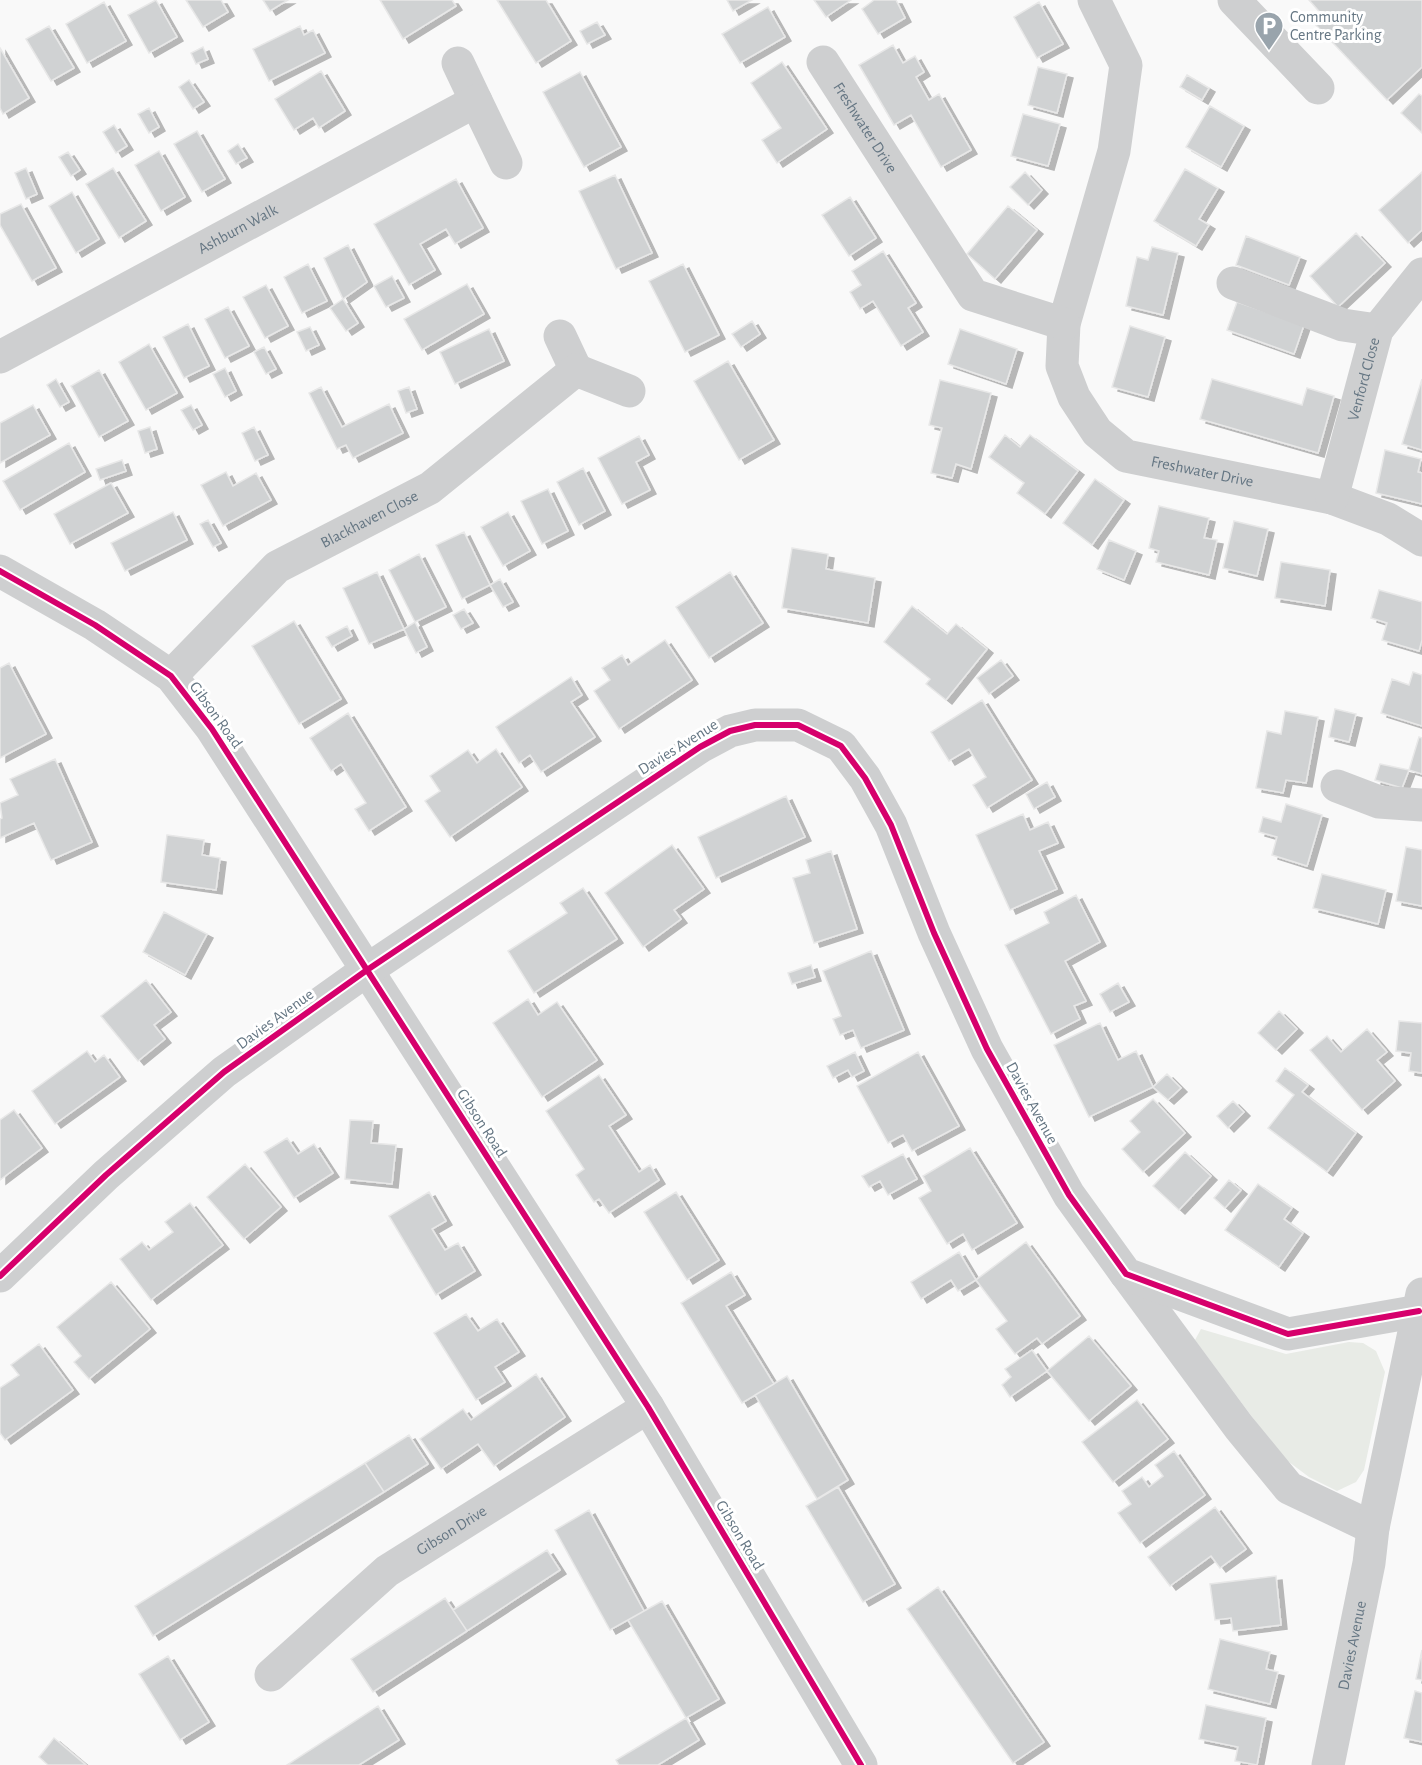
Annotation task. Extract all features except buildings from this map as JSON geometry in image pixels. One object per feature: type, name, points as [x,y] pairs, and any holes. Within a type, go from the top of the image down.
[{"type":"street","name":"Freshwater Drive","points":[[1094,0],[1126,65],[1114,152],[1064,324],[1062,366],[1074,397],[1097,432],[1126,456],[1332,498],[1388,519],[1422,540]]},
{"type":"street","points":[[1234,0],[1318,88]]},
{"type":"street","name":"Freshwater Drive","points":[[823,62],[973,295],[1064,324]]},
{"type":"street","points":[[458,63],[506,164]]},
{"type":"street","name":"Ashburn Walk","points":[[0,357],[476,101]]},
{"type":"street","name":"Venford Close","points":[[1332,498],[1377,330],[1422,274]]},
{"type":"street","points":[[1233,283],[1343,325],[1377,330]]},
{"type":"street","points":[[560,336],[576,370],[629,391]]},
{"type":"street","name":"Blackhaven Close","points":[[171,676],[277,567],[430,488],[576,370]]},
{"type":"street","name":"Gibson Road","points":[[0,571],[95,625],[171,676],[212,729],[648,1407],[861,1765]]},
{"type":"street","name":"Davies Avenue","points":[[0,1276],[106,1175],[224,1072],[367,970],[730,730],[755,725],[798,725],[841,746],[865,778],[891,825],[934,933],[987,1049],[1069,1195],[1239,1427],[1289,1488],[1372,1528]]},
{"type":"street","points":[[1337,786],[1379,802],[1422,805]]},
{"type":"street","name":"Davies Avenue","points":[[1126,1274],[1288,1334],[1421,1303],[1372,1528],[1367,1573],[1328,1765]]},
{"type":"street","name":"Gibson Drive","points":[[271,1675],[387,1571],[648,1407]]},
{"type":"shaded area","points":[[1201,1329],[1286,1354],[1349,1342],[1363,1343],[1376,1351],[1385,1372],[1364,1470],[1356,1482],[1337,1491],[1309,1477],[1281,1456],[1195,1340]]},
{"type":"cycle path","points":[[0,571],[95,625],[171,676],[212,729],[648,1407],[861,1765]]},
{"type":"cycle path","points":[[0,1276],[106,1175],[224,1072],[367,970],[700,747],[730,731],[755,725],[798,725],[841,746],[865,778],[891,825],[934,933],[987,1049],[1069,1195],[1126,1274],[1288,1334],[1419,1311]]},
{"type":"place","name":"Community Centre Parking","points":[[1269,52]]}]
